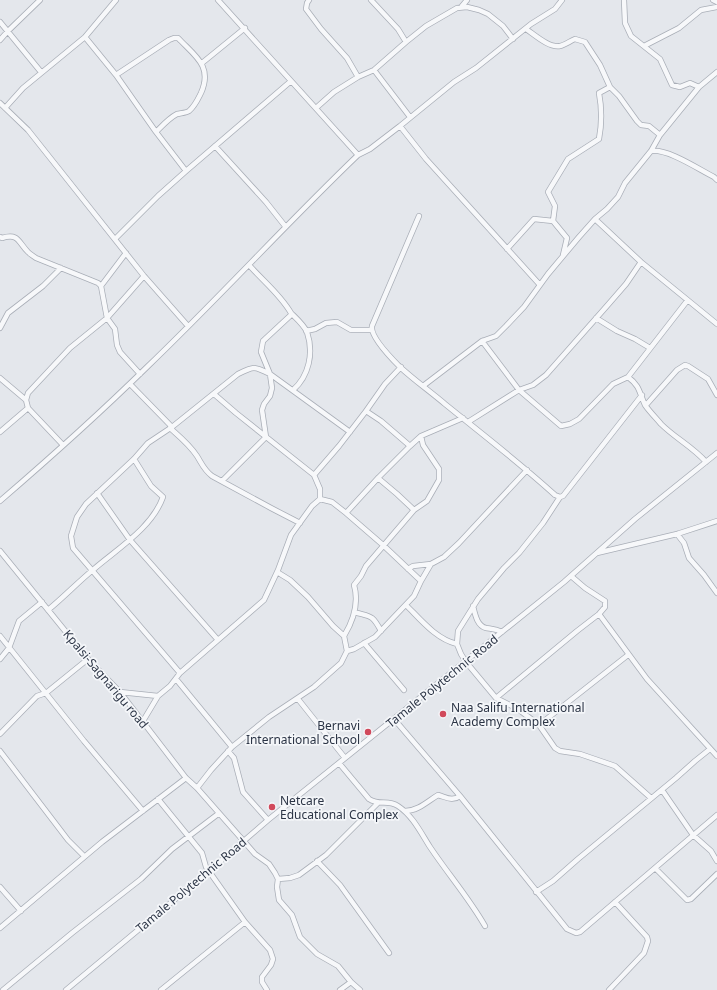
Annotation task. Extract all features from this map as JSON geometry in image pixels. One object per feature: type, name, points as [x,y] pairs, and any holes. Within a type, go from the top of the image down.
[{"type":"street","points":[[0,40],[40,0]]},
{"type":"street","points":[[5,108],[23,88],[41,72],[86,37],[116,0]]},
{"type":"street","points":[[218,0],[245,28],[291,82],[358,155]]},
{"type":"street","points":[[310,0],[307,3],[306,9],[321,29],[348,58],[358,77]]},
{"type":"street","points":[[370,0],[398,29],[406,42]]},
{"type":"street","points":[[316,108],[334,92],[358,77],[374,70],[426,26],[462,6],[467,0]]},
{"type":"street","points":[[0,501],[130,384],[249,265],[285,226],[358,155],[370,149],[454,82],[476,68],[526,29],[555,9],[562,0]]},
{"type":"street","points":[[624,0],[625,23],[632,36],[660,58],[672,85],[680,87],[690,83],[699,86]]},
{"type":"street","points":[[713,0],[717,2]]},
{"type":"street","points":[[462,6],[488,14],[503,26],[513,39]]},
{"type":"street","points":[[644,46],[679,28],[701,10],[717,7]]},
{"type":"street","points":[[0,22],[41,72]]},
{"type":"street","points":[[202,63],[245,28]]},
{"type":"street","points":[[526,29],[544,41],[555,46],[562,46],[575,39],[585,42],[600,65],[610,87],[641,125],[649,126],[660,135]]},
{"type":"street","points":[[86,37],[116,75],[156,132],[186,171]]},
{"type":"street","points":[[116,75],[168,40],[174,38],[178,38],[202,63],[206,77],[204,87],[196,104],[189,111],[177,114],[169,119],[156,132]]},
{"type":"street","points":[[374,70],[410,117]]},
{"type":"street","points":[[423,386],[482,341],[496,336],[524,307],[594,219],[607,209],[618,197],[625,183],[651,151],[660,135],[699,86],[717,72]]},
{"type":"street","points":[[115,239],[158,196],[186,171],[291,82]]},
{"type":"street","points":[[553,221],[555,206],[548,192],[568,159],[599,139],[602,127],[602,109],[599,93],[610,87]]},
{"type":"street","points":[[0,103],[28,130],[144,276],[188,326]]},
{"type":"street","points":[[400,126],[426,159],[540,285]]},
{"type":"street","points":[[215,146],[258,192],[285,226]]},
{"type":"street","points":[[651,151],[658,150],[671,155],[714,177],[717,180]]},
{"type":"street","points":[[371,330],[419,216]]},
{"type":"street","points":[[507,249],[534,218],[553,221],[567,238],[563,257]]},
{"type":"street","points":[[594,219],[641,262],[717,324]]},
{"type":"street","points":[[0,237],[13,237],[22,243],[27,251],[36,258],[92,280],[101,286],[107,318],[115,329],[117,345],[120,352],[140,374]]},
{"type":"street","points":[[101,286],[126,253]]},
{"type":"street","points":[[468,422],[519,390],[533,385],[546,374],[626,284],[641,262]]},
{"type":"street","points":[[249,265],[262,280],[276,291],[306,331],[310,351],[309,362],[306,373],[300,384],[293,390]]},
{"type":"street","points":[[0,328],[8,313],[43,286],[61,268]]},
{"type":"street","points":[[62,445],[28,408],[26,400],[28,394],[70,348],[107,318],[144,276]]},
{"type":"street","points":[[482,341],[519,390],[561,426],[570,424],[579,419],[613,384],[628,377],[687,300]]},
{"type":"street","points":[[266,437],[262,410],[271,391],[270,374],[261,352],[263,341],[290,315],[291,312]]},
{"type":"street","points":[[596,318],[650,348]]},
{"type":"street","points":[[306,331],[315,329],[326,323],[337,322],[351,330],[371,330]]},
{"type":"street","points":[[371,330],[379,343],[401,367],[560,497]]},
{"type":"street","points":[[646,405],[677,370],[684,365],[697,371],[708,379],[717,395]]},
{"type":"street","points":[[180,673],[73,548],[71,536],[77,517],[86,504],[134,459],[148,443],[171,427],[238,374],[256,367],[270,374],[350,432]]},
{"type":"street","points":[[314,475],[350,432],[385,384],[401,367]]},
{"type":"street","points":[[628,377],[635,382],[646,405],[662,424],[681,442],[700,455],[706,462]]},
{"type":"street","points":[[0,378],[26,400]]},
{"type":"street","points":[[130,384],[191,447],[206,471],[222,482],[300,522]]},
{"type":"street","points":[[143,721],[158,696],[176,679],[180,673],[264,600],[277,572],[291,534],[312,506],[320,499],[320,489],[314,475],[214,394]]},
{"type":"street","points":[[642,395],[563,496],[560,497],[543,523],[519,553],[504,568],[478,599],[458,631],[457,644],[466,662],[496,698],[518,709],[538,726],[555,748],[560,751],[580,754],[615,766],[651,798]]},
{"type":"street","points":[[0,432],[28,408]]},
{"type":"street","points":[[366,411],[381,421],[410,446]]},
{"type":"street","points":[[346,513],[378,478],[421,436],[463,418]]},
{"type":"street","points":[[344,636],[350,626],[354,612],[356,597],[354,585],[366,566],[414,510],[428,501],[439,480],[439,469],[423,445],[421,436]]},
{"type":"street","points":[[222,482],[266,437]]},
{"type":"street","name":"Tamale Polytechnic Road","points":[[66,990],[268,820],[466,662],[571,576],[635,519],[717,453]]},
{"type":"street","points":[[48,610],[93,570],[130,540],[152,517],[159,506],[163,497],[151,486],[134,459]]},
{"type":"street","points":[[408,569],[413,566],[431,564],[444,556],[459,543],[527,470]]},
{"type":"street","points":[[378,478],[398,494],[414,510]]},
{"type":"street","points":[[97,493],[130,540],[218,640]]},
{"type":"street","points":[[320,499],[332,502],[346,513],[420,581]]},
{"type":"street","points":[[595,554],[677,534],[717,521]]},
{"type":"street","points":[[677,534],[684,543],[689,558],[717,593]]},
{"type":"street","name":"Kpalsi-Sagnarigu road","points":[[0,551],[88,660],[120,692],[186,778],[197,788],[218,814],[255,854],[269,864],[276,873],[278,879]]},
{"type":"street","points":[[347,651],[354,649],[375,637],[381,631],[406,605],[416,592],[420,581],[431,564]]},
{"type":"street","points":[[197,788],[230,749],[269,718],[314,687],[341,663],[347,651],[344,636],[324,617],[308,597],[290,580],[277,572]]},
{"type":"street","points":[[496,698],[599,614],[605,607],[605,601],[585,588],[571,576]]},
{"type":"street","points":[[0,660],[9,648],[19,621],[42,602]]},
{"type":"street","points":[[406,605],[438,636],[457,644]]},
{"type":"street","points":[[473,606],[476,616],[483,627],[502,632]]},
{"type":"street","points":[[354,612],[365,614],[374,619],[381,631]]},
{"type":"street","points":[[599,614],[628,655],[647,678],[717,756]]},
{"type":"street","points":[[0,636],[84,741],[143,811]]},
{"type":"street","points":[[364,643],[404,690]]},
{"type":"street","points":[[538,726],[628,655]]},
{"type":"street","points":[[0,734],[27,704],[37,696],[46,693],[88,660]]},
{"type":"street","points":[[176,679],[230,749],[234,758],[243,792],[268,820]]},
{"type":"street","points":[[120,692],[158,696]]},
{"type":"street","points":[[298,699],[345,758]]},
{"type":"street","points":[[394,719],[460,796],[566,929],[576,933],[580,932],[717,815]]},
{"type":"street","points":[[536,892],[553,881],[710,749]]},
{"type":"street","points":[[0,752],[68,840],[84,856]]},
{"type":"street","points":[[340,764],[369,799],[378,803],[390,802],[398,805],[405,811],[475,908],[485,926]]},
{"type":"street","points":[[0,928],[84,856],[186,778]]},
{"type":"street","points":[[662,790],[693,835],[711,851],[717,861]]},
{"type":"street","points":[[405,811],[416,809],[438,795],[453,800],[456,800],[460,796]]},
{"type":"street","points":[[158,799],[202,853],[205,865],[245,922],[270,950],[273,959],[271,965],[262,977],[262,982],[267,990]]},
{"type":"street","points":[[360,990],[351,982],[338,966],[317,954],[300,937],[292,915],[279,900],[277,887],[278,879],[290,878],[298,875],[326,855],[378,803]]},
{"type":"street","points":[[3,990],[141,879],[172,849],[218,814]]},
{"type":"street","points":[[317,861],[340,885],[389,953]]},
{"type":"street","points":[[655,868],[687,900],[691,899],[717,874]]},
{"type":"street","points":[[0,887],[21,911]]},
{"type":"street","points":[[609,990],[644,953],[648,941],[647,937],[615,902]]},
{"type":"street","points":[[161,990],[245,922]]},
{"type":"street","points":[[340,990],[351,982]]},
{"type":"place","name":"Naa Salifu International Academy Complex","points":[[443,714]]},
{"type":"place","name":"Bernavi International School","points":[[368,732]]},
{"type":"place","name":"Netcare Educational Complex","points":[[272,807]]}]
